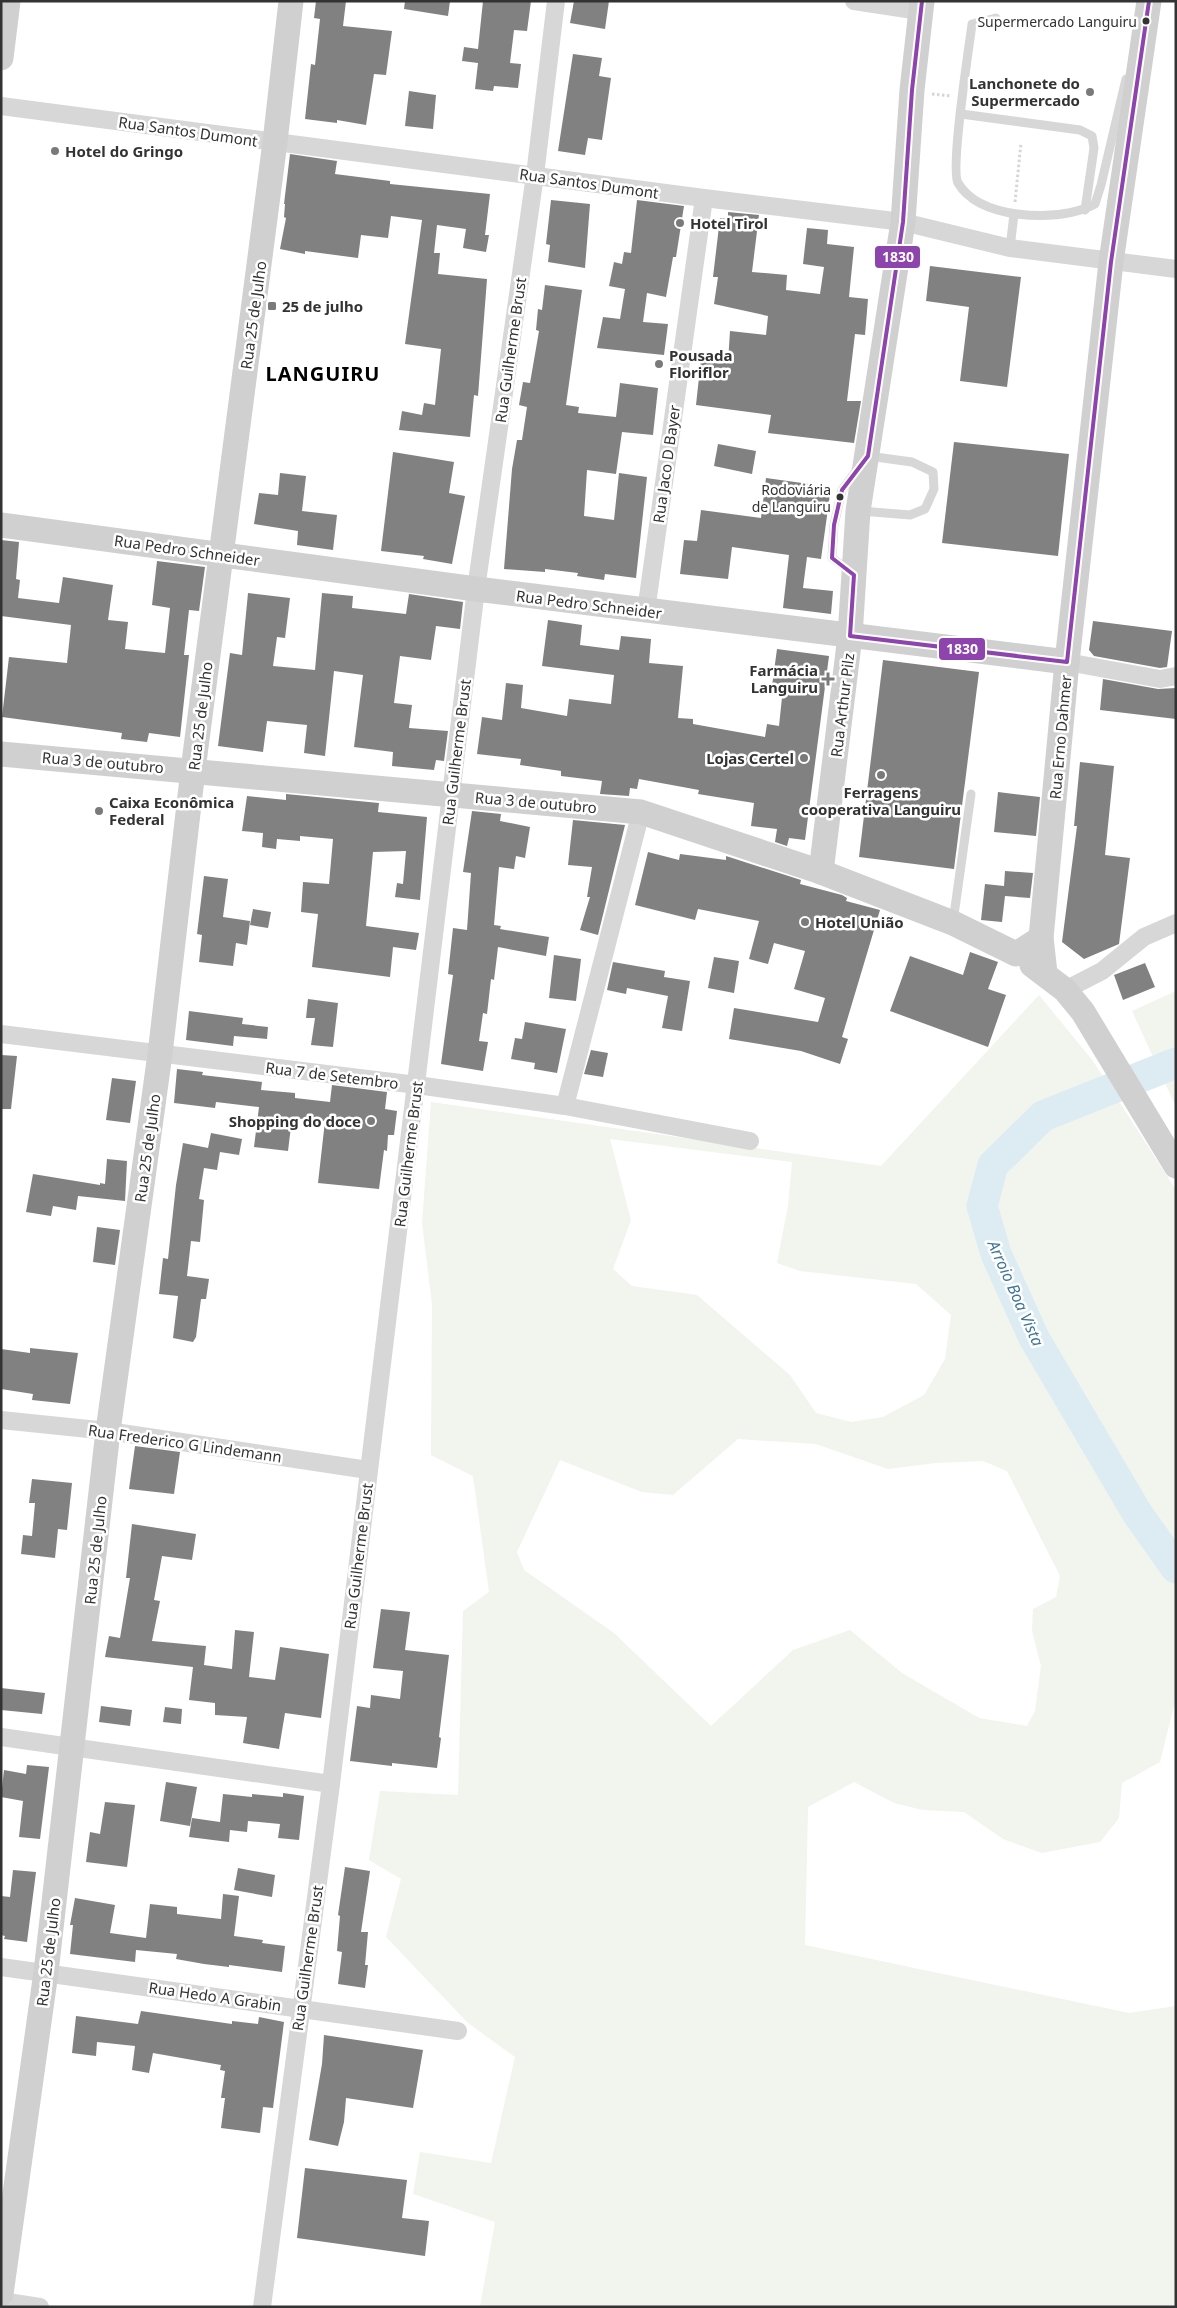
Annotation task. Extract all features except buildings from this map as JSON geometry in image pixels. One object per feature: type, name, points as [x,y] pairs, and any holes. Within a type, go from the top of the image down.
[{"type":"main road","points":[[1,58],[8,1]]},
{"type":"main road","name":"Rua 25 de Julho","points":[[1,2294],[46,1972],[108,1431],[160,1054],[193,770],[275,142],[291,1]]},
{"type":"main road","name":"Rua Erno Dahmer","points":[[1045,973],[1042,938],[1067,662],[1111,262],[1149,1]]},
{"type":"main road","name":"Rua Arthur Pilz","points":[[821,872],[850,636],[858,511],[903,222],[912,90],[921,6]]},
{"type":"main road","name":"Rua Pedro Schneider","points":[[1,525],[646,611],[1067,662]]},
{"type":"main road","name":"Rua 3 de outubro","points":[[1,754],[640,812],[821,872],[953,922],[1016,954],[1045,973],[1065,990],[1083,1012],[1096,1037],[1176,1166]]},
{"type":"main road","points":[[1016,954],[1042,938]]},
{"type":"street","name":"Rua Guilherme Brust","points":[[262,2307],[331,1784],[476,589],[535,175],[556,1]]},
{"type":"street","points":[[854,1],[921,6]]},
{"type":"street","name":"Rua Santos Dumont","points":[[1,106],[704,198],[903,222],[1010,248],[1176,269]]},
{"type":"street","name":"Rua Jaco D Bayer","points":[[646,611],[704,198]]},
{"type":"street","name":"Rua Pedro Schneider","points":[[1067,662],[1160,680],[1176,676]]},
{"type":"street","points":[[565,1106],[640,812]]},
{"type":"street","points":[[1065,990],[1102,971],[1144,937],[1176,923]]},
{"type":"street","name":"Rua 7 de Setembro","points":[[1,1034],[417,1085],[565,1106],[750,1141]]},
{"type":"street","name":"Rua Frederico G Lindemann","points":[[1,1420],[108,1431],[368,1470]]},
{"type":"street","points":[[1,1737],[331,1784]]},
{"type":"street","name":"Rua Hedo A Grabin","points":[[1,1967],[458,2031]]},
{"type":"street","points":[[1,2301],[40,2307]]},
{"type":"lane","points":[[996,18],[972,24],[958,145],[957,182],[970,198],[990,208],[1014,214],[1042,215],[1085,210],[1095,204],[1102,185],[1126,76]]},
{"type":"lane","points":[[961,114],[1080,130],[1092,136],[1094,148],[1085,210]]},
{"type":"lane","points":[[1010,248],[1014,214]]},
{"type":"lane","points":[[854,574],[832,558],[834,525],[842,490],[868,456],[912,462],[933,472],[934,489],[925,509],[910,515],[858,511]]},
{"type":"lane","points":[[953,922],[971,794]]},
{"type":"path","points":[[912,90],[963,98]]},
{"type":"path","points":[[1014,214],[1021,143]]},
{"type":"shaded area","points":[[1176,991],[1176,1107],[1132,1011]]},
{"type":"shaded area","points":[[1039,995],[1093,1061],[1176,1190],[1176,1698],[1160,1762],[1122,1783],[1119,1818],[1100,1842],[1042,1853],[1003,1839],[964,1812],[923,1810],[894,1803],[854,1782],[808,1807],[805,1945],[1129,2013],[1176,2006],[1176,2307],[480,2307],[495,2222],[413,2194],[420,2152],[491,2163],[515,2057],[468,2023],[386,1937],[401,1879],[369,1860],[380,1791],[458,1795],[463,1611],[489,1592],[473,1476],[431,1455],[432,1304],[422,1223],[431,1102],[881,1166]],"holes":[[[610,1139],[792,1162],[788,1206],[777,1263],[800,1271],[916,1284],[951,1315],[945,1359],[924,1395],[883,1417],[851,1422],[816,1413],[790,1375],[697,1295],[632,1286],[613,1269],[631,1220]],[[738,1439],[816,1444],[888,1469],[935,1463],[983,1461],[1007,1471],[1060,1576],[1056,1597],[1033,1609],[1032,1631],[1041,1666],[1035,1711],[1027,1726],[979,1718],[902,1673],[850,1630],[793,1650],[711,1726],[614,1633],[524,1570],[517,1552],[560,1460],[642,1492],[673,1495]]]},
{"type":"waterway","name":"Arroio Boa Vista","points":[[1176,1063],[1043,1116],[993,1165],[982,1206],[996,1254],[1034,1338],[1137,1513],[1176,1568]]},
{"type":"transit line","name":"1830","points":[[922,1],[912,90],[903,222],[868,456],[842,490],[834,525],[832,558],[854,575],[850,636],[1067,662],[1111,262],[1149,1]]},
{"type":"place","name":"Supermercado Languiru","points":[[1146,21]]},
{"type":"place","name":"Lanchonete do Supermercado","points":[[1090,92]]},
{"type":"place","name":"Hotel do Gringo","points":[[55,151]]},
{"type":"place","name":"Hotel Tirol","points":[[680,223]]},
{"type":"place","name":"25 de julho","points":[[272,306]]},
{"type":"place","name":"Pousada Floriflor","points":[[659,364]]},
{"type":"place","name":"Rodoviária de Languiru","points":[[840,497]]},
{"type":"place","name":"Farmácia Languiru","points":[[828,679]]},
{"type":"place","name":"Lojas Certel","points":[[804,758]]},
{"type":"place","name":"Ferragens cooperativa Languiru","points":[[881,775]]},
{"type":"place","name":"Caixa Econômica Federal","points":[[99,811]]},
{"type":"place","name":"Hotel União","points":[[805,922]]},
{"type":"place","name":"Shopping do doce","points":[[371,1121]]},
{"type":"district","name":"LANGUIRU","points":[[323,373]]}]
